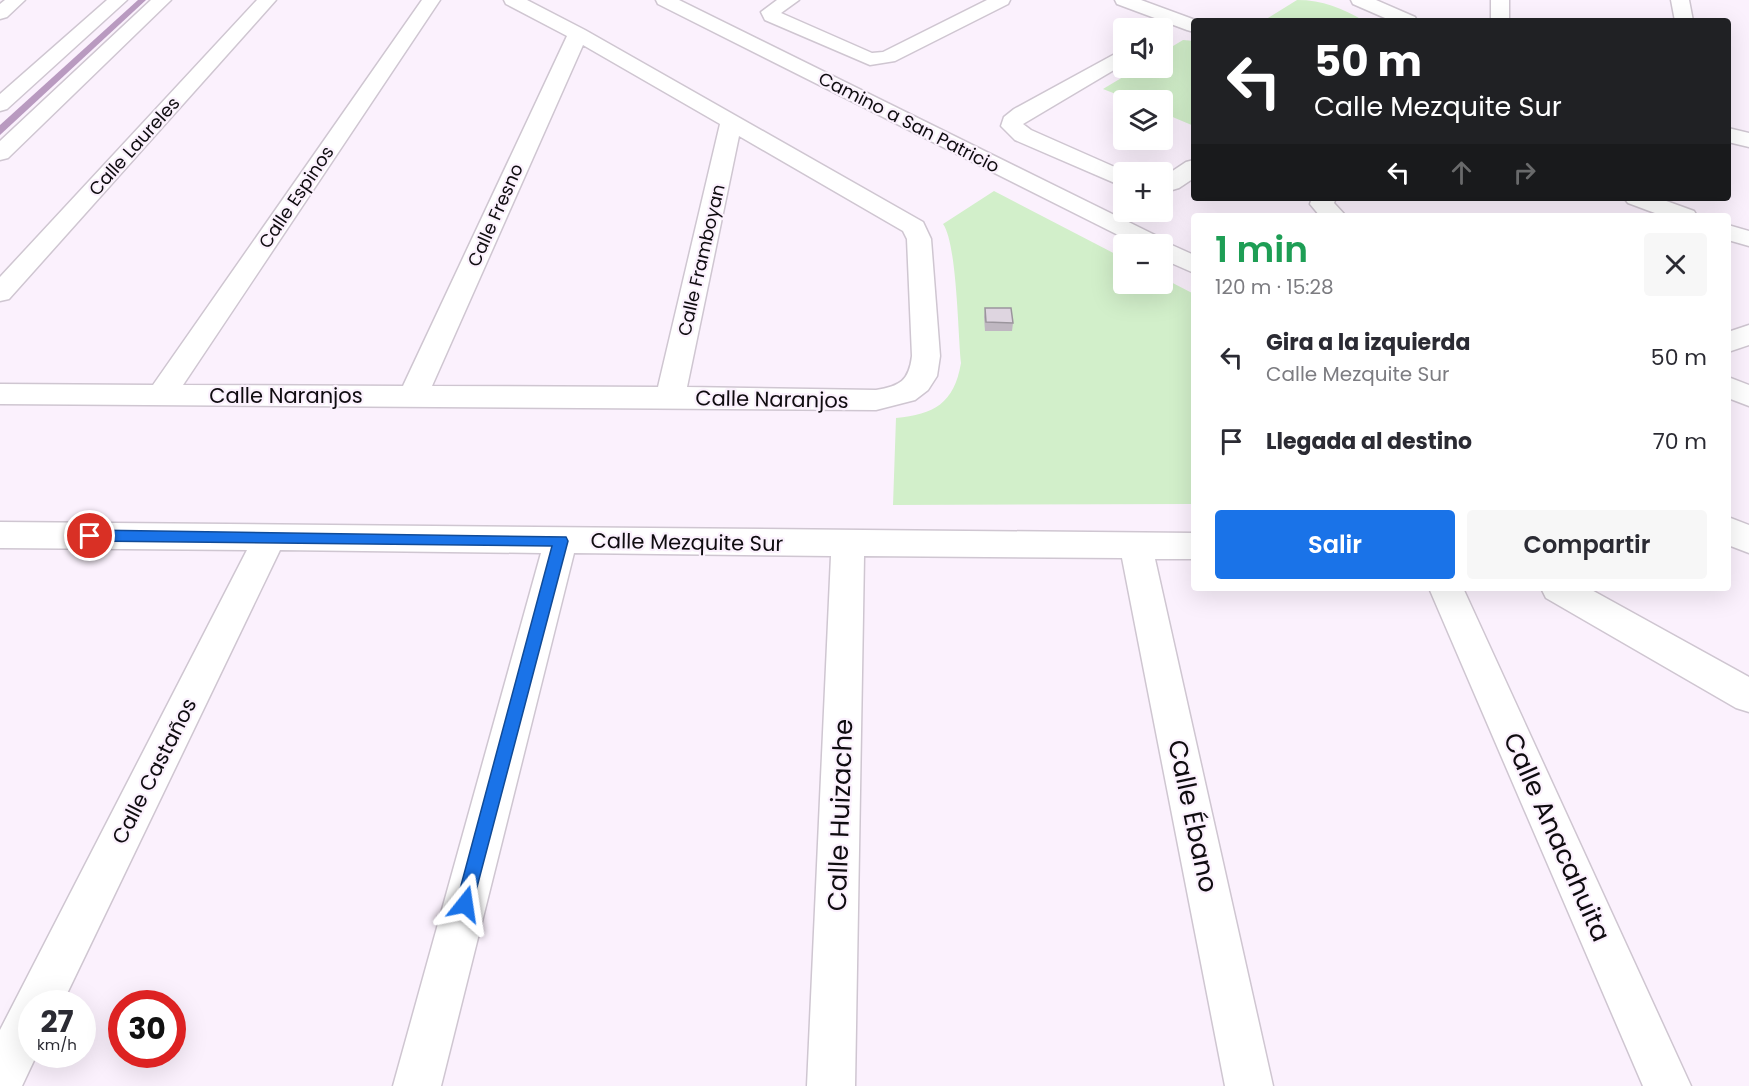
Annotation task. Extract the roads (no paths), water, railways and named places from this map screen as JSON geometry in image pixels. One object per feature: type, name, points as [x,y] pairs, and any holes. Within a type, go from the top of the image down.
[{"type":"street","points":[[0,13],[16,0]]},
{"type":"street","points":[[0,105],[118,0]]},
{"type":"street","points":[[0,153],[162,0]]},
{"type":"street","name":"Calle Laureles","points":[[0,293],[267,0]]},
{"type":"street","name":"Calle Espinos","points":[[162,394],[431,0]]},
{"type":"street","name":"Calle Naranjos","points":[[0,394],[876,400],[896,396],[915,387],[926,370],[919,239],[914,227],[578,34],[513,0]]},
{"type":"street","name":"Camino a San Patricio","points":[[665,0],[1134,234]]},
{"type":"street","points":[[790,0],[773,8],[770,12],[772,16],[861,57],[880,59],[1001,0]]},
{"type":"street","points":[[1124,0],[1188,23]]},
{"type":"street","points":[[1360,0],[1401,18]]},
{"type":"street","points":[[1500,0],[1500,18]]},
{"type":"street","points":[[1680,0],[1683,18]]},
{"type":"street","points":[[1173,28],[1188,23]]},
{"type":"street","name":"Calle Fresno","points":[[413,396],[578,34]]},
{"type":"street","points":[[1113,62],[1012,122],[1014,129],[1023,135],[1113,175]]},
{"type":"street","name":"Calle Framboyan","points":[[670,397],[731,123]]},
{"type":"street","points":[[1731,136],[1749,140]]},
{"type":"street","points":[[1173,182],[1191,169]]},
{"type":"street","points":[[1644,201],[1677,213]]},
{"type":"street","points":[[1731,233],[1749,239]]},
{"type":"street","points":[[1173,254],[1191,264]]},
{"type":"street","points":[[1731,342],[1749,334]]},
{"type":"street","points":[[1731,388],[1749,396]]},
{"type":"street","points":[[1731,531],[1749,540]]},
{"type":"street","name":"Calle Mezquite Sur","points":[[0,535],[1191,546]]},
{"type":"street","name":"Calle Castaños","points":[[45,990],[270,538]]},
{"type":"street","points":[[417,1086],[561,541]]},
{"type":"street","name":"Calle Huizache","points":[[831,1086],[849,543]]},
{"type":"street","name":"Calle Ébano","points":[[1136,546],[1249,1086]]},
{"type":"street","name":"Calle Anacahuita","points":[[1447,591],[1667,1086]]},
{"type":"street","points":[[1563,591],[1749,696]]},
{"type":"street","points":[[0,1079],[18,1044]]}]
